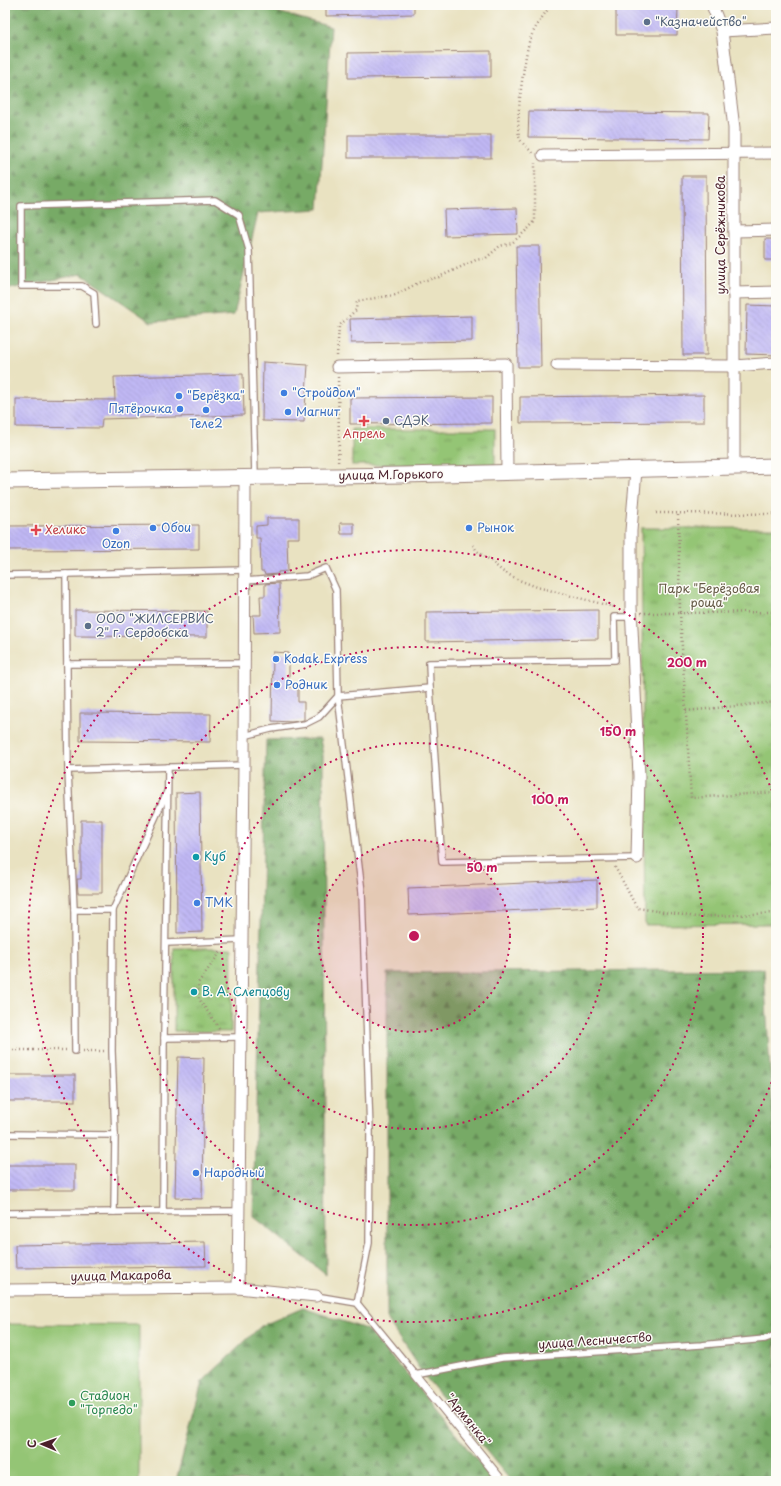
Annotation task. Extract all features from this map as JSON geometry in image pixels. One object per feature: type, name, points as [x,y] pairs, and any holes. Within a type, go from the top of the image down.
[{"type":"main road","name":"улица М.Горького","points":[[5,481],[250,478],[776,466]]},
{"type":"street","name":"улица Серёжникова","points":[[712,5],[722,31],[734,128],[734,467]]},
{"type":"street","points":[[722,31],[776,28]]},
{"type":"street","points":[[538,157],[776,153]]},
{"type":"street","points":[[734,231],[776,230]]},
{"type":"street","points":[[733,293],[776,292]]},
{"type":"street","points":[[557,365],[734,366],[776,363]]},
{"type":"street","points":[[337,367],[506,364],[507,473]]},
{"type":"street","points":[[636,470],[631,530],[632,612],[639,776],[637,858]]},
{"type":"street","points":[[238,1288],[245,575],[250,478]]},
{"type":"street","name":"улица Макарова","points":[[5,1290],[238,1288],[316,1296]]},
{"type":"street","name":"\"Армянка\"","points":[[416,1375],[502,1481]]},
{"type":"lane","points":[[96,324],[94,293],[82,286],[21,286],[21,206],[215,200],[239,215],[249,250],[250,478]]},
{"type":"lane","points":[[5,575],[66,574],[307,576],[326,568],[336,590],[338,696],[362,892],[370,1131],[369,1243],[357,1303]]},
{"type":"lane","points":[[66,574],[68,770],[74,910],[75,1050]]},
{"type":"lane","points":[[632,612],[614,617],[615,660],[429,662],[442,862],[637,858]]},
{"type":"lane","points":[[67,664],[245,663]]},
{"type":"lane","points":[[244,736],[271,729],[305,724],[319,717],[338,696],[430,688]]},
{"type":"lane","points":[[68,770],[244,765]]},
{"type":"lane","points":[[163,1212],[168,767]]},
{"type":"lane","points":[[114,1212],[115,1135],[112,1051],[113,910],[168,789]]},
{"type":"lane","points":[[74,910],[113,910]]},
{"type":"lane","points":[[166,943],[242,940]]},
{"type":"lane","points":[[164,1038],[241,1037]]},
{"type":"lane","points":[[5,1134],[115,1135]]},
{"type":"lane","points":[[5,1213],[239,1211]]},
{"type":"lane","points":[[316,1296],[357,1303],[416,1375]]},
{"type":"lane","name":"улица Лесничество","points":[[416,1375],[502,1358],[701,1345],[765,1339],[776,1335]]},
{"type":"path","points":[[337,476],[339,444],[337,367],[339,326],[356,310],[357,301],[395,295],[422,281],[439,276],[476,260],[486,258],[500,246],[512,243],[535,221],[538,157],[520,140],[518,130],[520,100],[526,51],[530,38],[551,5]]},
{"type":"path","points":[[656,513],[776,514]]},
{"type":"path","points":[[678,513],[680,613],[691,798],[776,792]]},
{"type":"path","points":[[474,545],[477,551],[502,571],[519,580],[537,587],[632,612],[642,614],[776,612]]},
{"type":"path","points":[[686,711],[776,702]]},
{"type":"path","points":[[610,859],[637,908],[696,917],[776,913]]},
{"type":"path","points":[[224,1037],[199,999],[198,982],[229,941]]},
{"type":"path","points":[[5,1050],[112,1051]]},
{"type":"green space","points":[[5,5],[253,5],[331,27],[319,209],[258,213],[234,315],[151,322],[81,274],[5,290]]},
{"type":"green space","points":[[352,429],[495,429],[495,465],[352,465]]},
{"type":"green space","name":"Парк \"Берёзовая роща\"","points":[[641,528],[776,528],[776,924],[645,925]]},
{"type":"green space","points":[[320,739],[323,755],[326,1275],[253,1216],[266,740]]},
{"type":"green space","points":[[174,948],[232,948],[231,1032],[174,1031]]},
{"type":"green space","points":[[764,969],[776,1168],[776,1481],[511,1481],[423,1374],[387,1320],[387,973]]},
{"type":"green space","points":[[303,1308],[366,1329],[409,1377],[494,1481],[176,1481],[202,1382],[261,1326]]},
{"type":"green space","name":"Стадион \"Торпедо\"","points":[[5,1324],[139,1325],[139,1481],[5,1481]]},
{"type":"building","points":[[326,5],[414,5],[414,14],[326,16]]},
{"type":"building","name":"\"Казначейство\"","points":[[678,8],[677,35],[616,35],[616,10]]},
{"type":"building","points":[[491,51],[491,77],[348,78],[348,53]]},
{"type":"building","points":[[529,111],[709,113],[708,139],[528,137]]},
{"type":"building","points":[[348,135],[491,135],[491,158],[348,158]]},
{"type":"building","points":[[682,176],[706,176],[707,355],[683,355]]},
{"type":"building","points":[[517,208],[518,234],[445,236],[444,210]]},
{"type":"building","points":[[765,239],[776,239],[776,260],[765,260]]},
{"type":"building","points":[[516,246],[539,246],[541,367],[518,367]]},
{"type":"building","points":[[747,305],[776,306],[776,355],[746,354]]},
{"type":"building","points":[[472,316],[472,341],[351,343],[350,319]]},
{"type":"building","name":"\"Стройдом\"","points":[[263,362],[308,365],[304,422],[262,421]]},
{"type":"building","name":"\"Берёзка\"","points":[[243,374],[244,415],[102,419],[101,428],[16,427],[16,399],[115,400],[114,377]]},
{"type":"building","points":[[704,395],[704,422],[520,423],[520,397]]},
{"type":"building","points":[[492,397],[492,423],[350,424],[350,398]]},
{"type":"building","points":[[267,518],[299,518],[299,538],[287,538],[288,571],[278,572],[278,574],[265,575],[264,572],[261,572],[260,538],[256,538],[256,526],[267,525]]},
{"type":"building","points":[[340,523],[354,523],[354,534],[341,534]]},
{"type":"building","points":[[199,525],[199,549],[5,550],[5,526]]},
{"type":"building","points":[[279,583],[280,632],[254,633],[253,615],[261,615],[260,596],[265,596],[265,584]]},
{"type":"building","points":[[75,610],[207,611],[207,637],[75,636]]},
{"type":"building","points":[[598,610],[598,639],[426,642],[426,612]]},
{"type":"building","points":[[273,652],[289,653],[289,687],[298,687],[298,702],[304,702],[304,720],[292,722],[272,721]]},
{"type":"building","points":[[80,713],[211,714],[210,742],[80,741]]},
{"type":"building","points":[[200,792],[202,932],[177,933],[176,793]]},
{"type":"building","points":[[81,820],[102,820],[102,893],[78,893],[77,879],[81,879]]},
{"type":"building","points":[[597,880],[597,907],[409,915],[408,888]]},
{"type":"building","points":[[178,1057],[204,1058],[202,1199],[175,1198]]},
{"type":"building","points":[[5,1075],[75,1075],[75,1101],[5,1101]]},
{"type":"building","points":[[5,1165],[75,1165],[75,1190],[5,1190]]},
{"type":"building","points":[[205,1242],[206,1266],[16,1268],[15,1245]]},
{"type":"place","name":"\"Казначейство\"","points":[[647,22]]},
{"type":"place","name":"\"Стройдом\"","points":[[284,393]]},
{"type":"place","name":"\"Берёзка\"","points":[[179,396]]},
{"type":"place","name":"Пятёрочка","points":[[180,409]]},
{"type":"place","name":"Теле2","points":[[206,410]]},
{"type":"place","name":"Магнит","points":[[288,412]]},
{"type":"place","name":"Апрель","points":[[364,421]]},
{"type":"place","name":"СДЭК","points":[[386,421]]},
{"type":"place","name":"Обои","points":[[153,528]]},
{"type":"place","name":"Рынок","points":[[469,528]]},
{"type":"place","name":"Хеликс","points":[[36,530]]},
{"type":"place","name":"Ozon","points":[[116,531]]},
{"type":"place","name":"ООО \"ЖИЛСЕРВИС 2\" г. Сердобска","points":[[88,626]]},
{"type":"place","name":"Kodak Express","points":[[276,659]]},
{"type":"place","name":"Родник","points":[[277,685]]},
{"type":"place","name":"Куб","points":[[196,857]]},
{"type":"place","name":"ТМК","points":[[197,903]]},
{"type":"place","name":"В. А. Слепцову","points":[[194,992]]},
{"type":"place","name":"Народный","points":[[196,1173]]},
{"type":"place","name":"Стадион \"Торпедо\"","points":[[72,1403]]}]
